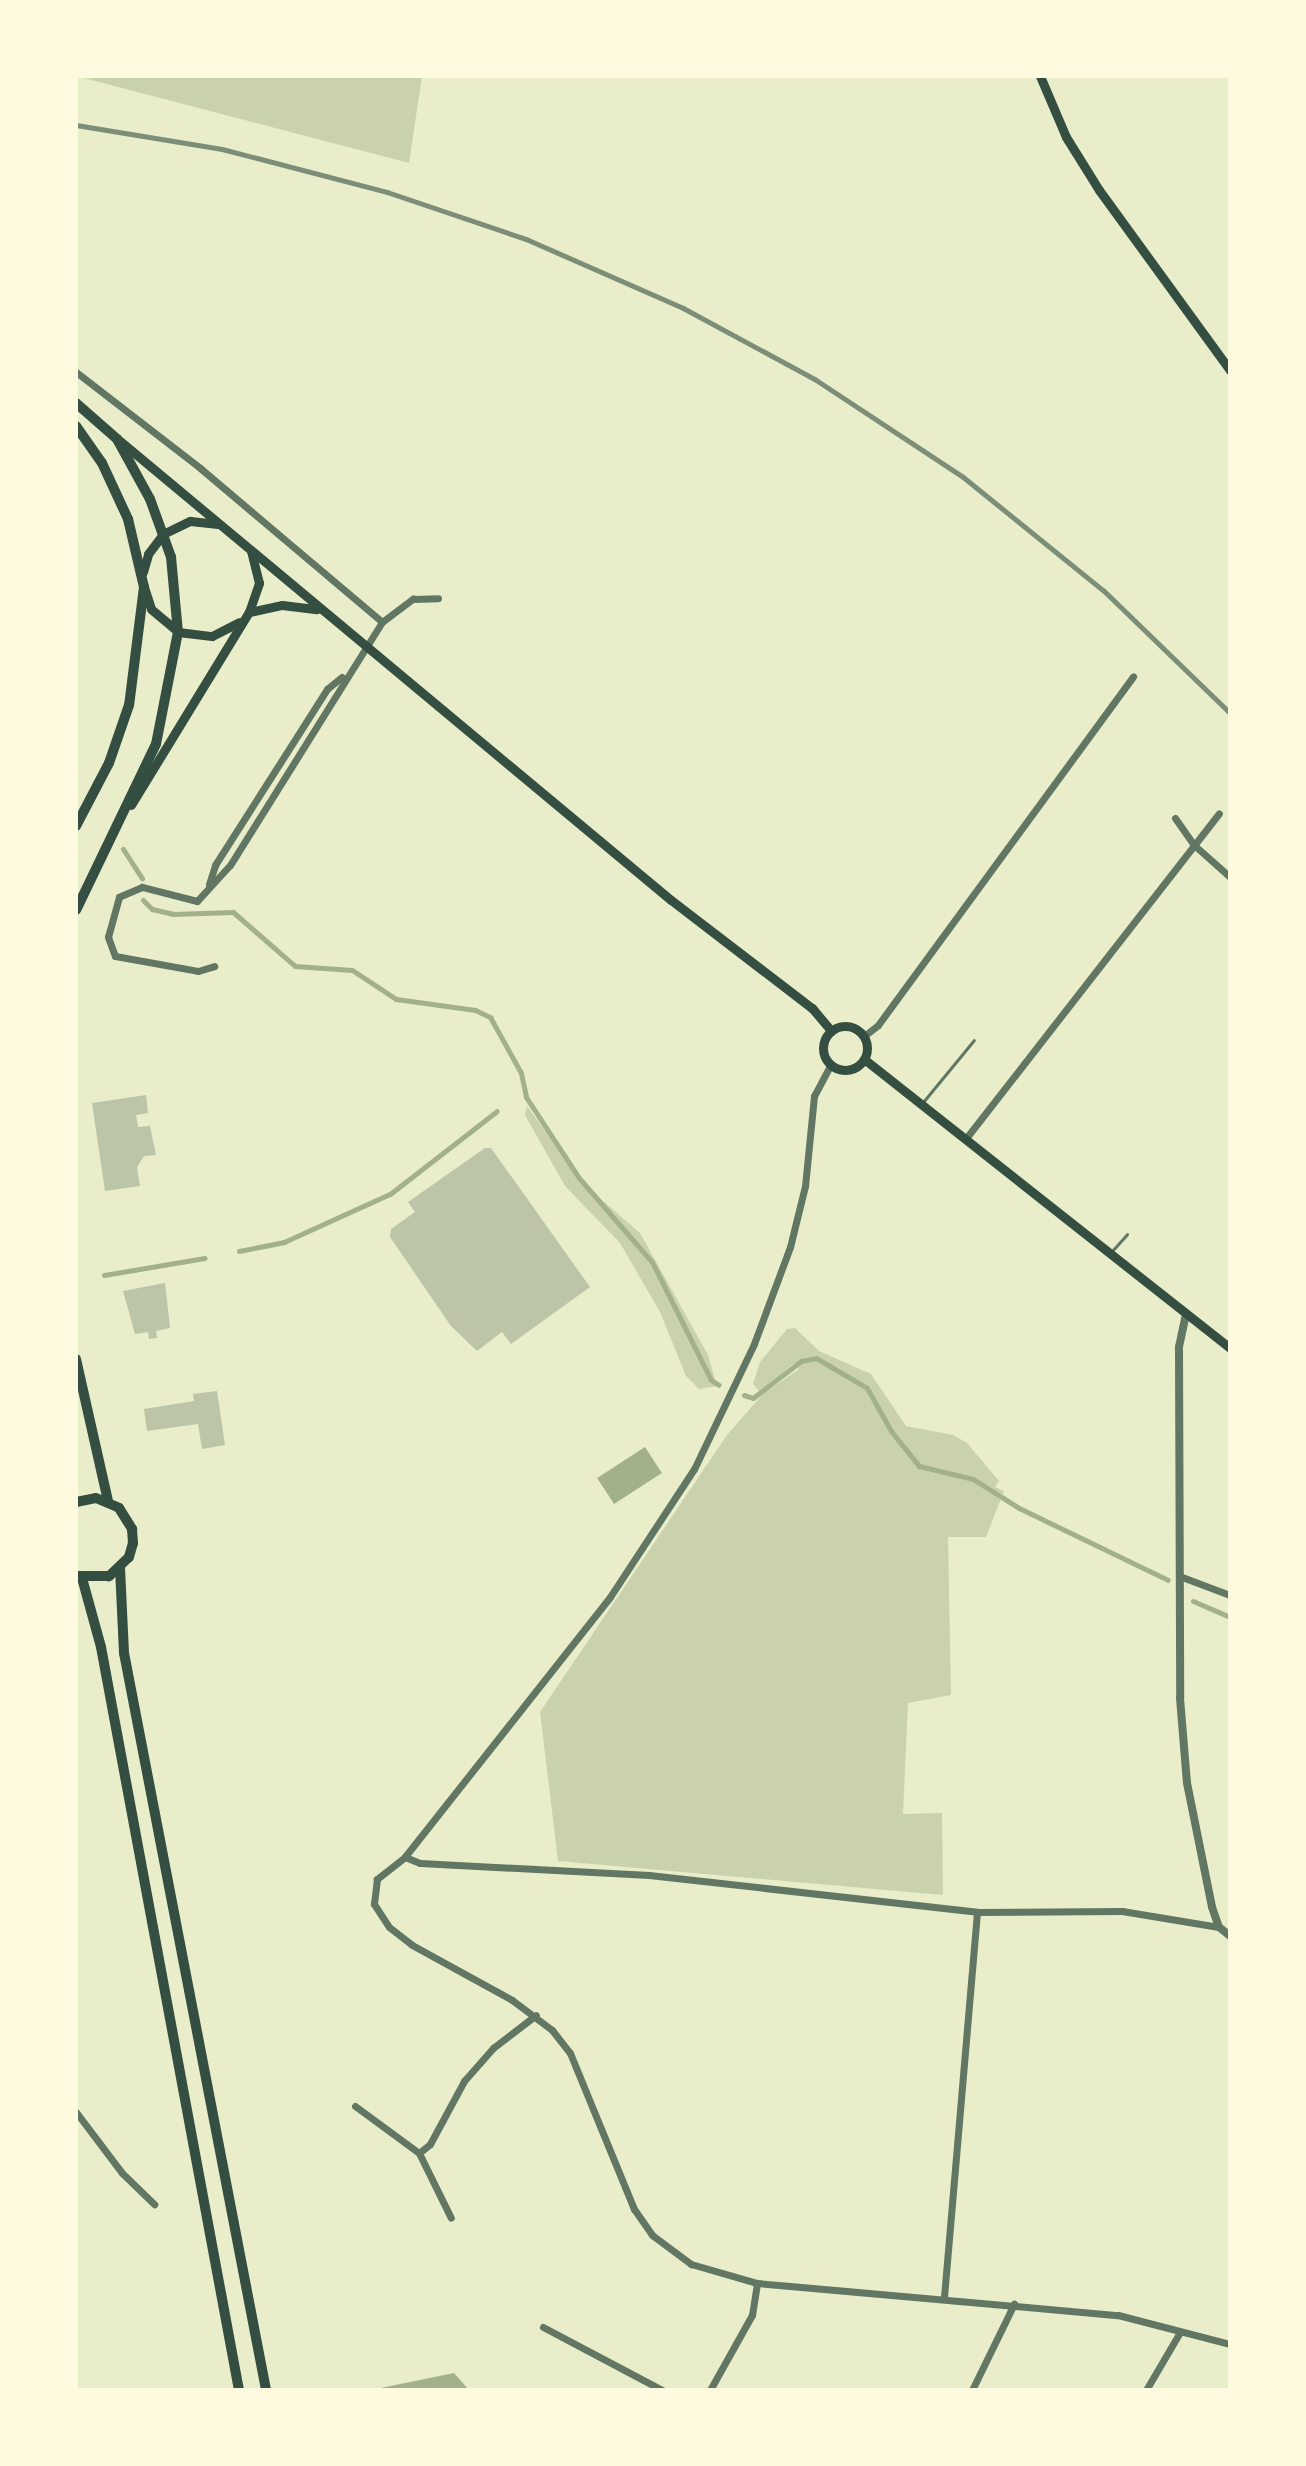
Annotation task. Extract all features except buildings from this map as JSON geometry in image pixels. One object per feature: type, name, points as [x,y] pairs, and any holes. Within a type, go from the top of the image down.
[{"type":"main road","points":[[1040,76],[1066,137],[1099,190],[1230,370]]},
{"type":"main road","points":[[76,403],[247,544],[319,610],[671,900],[812,1008],[831,1031]]},
{"type":"main road","points":[[76,426],[117,493],[143,572],[144,587],[129,705],[109,763],[76,826]]},
{"type":"main road","points":[[76,910],[129,808],[156,744],[178,632],[175,580],[163,534],[117,439]]},
{"type":"main road","points":[[143,572],[163,534],[190,521],[222,524]]},
{"type":"main road","points":[[129,808],[181,730],[245,616],[259,583],[247,544]]},
{"type":"main road","points":[[144,587],[151,609],[178,632],[212,636],[245,616],[282,605],[319,610]]},
{"type":"main road","points":[[845,1025],[864,1036],[864,1059],[845,1070],[831,1064],[824,1044],[831,1031],[845,1025]]},
{"type":"main road","points":[[864,1059],[967,1137],[1230,1348]]},
{"type":"main road","points":[[76,1359],[108,1501],[132,1529],[133,1543],[120,1568],[109,1576],[79,1577],[101,1647],[239,2390]]},
{"type":"main road","points":[[76,1502],[108,1501]]},
{"type":"main road","points":[[120,1568],[124,1653],[266,2390]]},
{"type":"street","points":[[76,372],[200,468],[382,622]]},
{"type":"street","points":[[214,966],[198,971],[115,956],[109,947],[112,916],[119,897],[129,888],[142,887],[189,902],[197,901],[230,865],[336,698],[345,675],[382,622],[413,599],[438,598]]},
{"type":"street","points":[[208,886],[215,865],[327,689],[345,675]]},
{"type":"street","points":[[864,1036],[878,1025],[1133,676]]},
{"type":"street","points":[[967,1137],[1219,813]]},
{"type":"street","points":[[1175,818],[1194,845],[1230,877]]},
{"type":"street","points":[[831,1064],[814,1096],[805,1186],[790,1247],[754,1344],[694,1469],[610,1597],[405,1857],[377,1879],[373,1890],[378,1914],[412,1945],[536,2015],[570,2053],[634,2209],[652,2235],[691,2264],[757,2283],[944,2297],[1118,2315],[1230,2344]]},
{"type":"street","points":[[1186,1314],[1179,1347],[1180,1698],[1187,1783],[1219,1927]]},
{"type":"street","points":[[1182,1577],[1230,1595]]},
{"type":"street","points":[[405,1857],[420,1863],[649,1875],[977,1912],[1122,1911],[1219,1927],[1230,1936]]},
{"type":"street","points":[[944,2297],[977,1912]]},
{"type":"street","points":[[419,2153],[430,2144],[464,2081],[493,2048],[536,2015]]},
{"type":"street","points":[[355,2106],[419,2153],[451,2218]]},
{"type":"street","points":[[76,2112],[122,2173],[154,2204]]},
{"type":"street","points":[[710,2390],[752,2315],[757,2283]]},
{"type":"street","points":[[972,2390],[1014,2304]]},
{"type":"street","points":[[543,2327],[662,2390]]},
{"type":"street","points":[[1146,2390],[1180,2332]]},
{"type":"lane","points":[[923,1103],[974,1040]]},
{"type":"lane","points":[[1109,1254],[1127,1234]]},
{"type":"shaded area","points":[[76,76],[422,76],[409,163]]},
{"type":"shaded area","points":[[527,1106],[587,1187],[640,1233],[708,1355],[717,1386],[699,1389],[686,1376],[660,1312],[620,1243],[565,1186],[525,1115]]},
{"type":"shaded area","points":[[795,1328],[819,1351],[871,1374],[906,1426],[953,1435],[967,1443],[999,1481],[995,1487],[1004,1491],[986,1537],[948,1537],[951,1695],[908,1703],[903,1814],[942,1813],[943,1895],[558,1861],[540,1712],[727,1435],[763,1394],[799,1369],[793,1364],[760,1392],[753,1384],[760,1362],[787,1329]]},
{"type":"shaded area","points":[[645,1447],[662,1473],[614,1504],[597,1478]]},
{"type":"shaded area","points":[[454,2373],[469,2390],[371,2390]]},
{"type":"waterway","points":[[123,849],[142,878]]},
{"type":"waterway","points":[[143,900],[152,909],[173,914],[233,912],[295,966],[352,970],[396,999],[475,1010],[490,1017],[521,1073],[526,1097],[579,1178],[652,1262],[711,1380],[719,1385]]},
{"type":"waterway","points":[[239,1251],[284,1242],[390,1194],[497,1111]]},
{"type":"waterway","points":[[104,1275],[205,1258]]},
{"type":"waterway","points":[[744,1395],[753,1398],[801,1361],[816,1358],[867,1388],[891,1431],[919,1466],[973,1479],[1019,1508],[1168,1580]]},
{"type":"waterway","points":[[1193,1601],[1230,1617]]},
{"type":"railway","points":[[76,125],[222,149],[387,192],[526,239],[683,308],[816,380],[963,477],[1104,591],[1230,713]]}]
